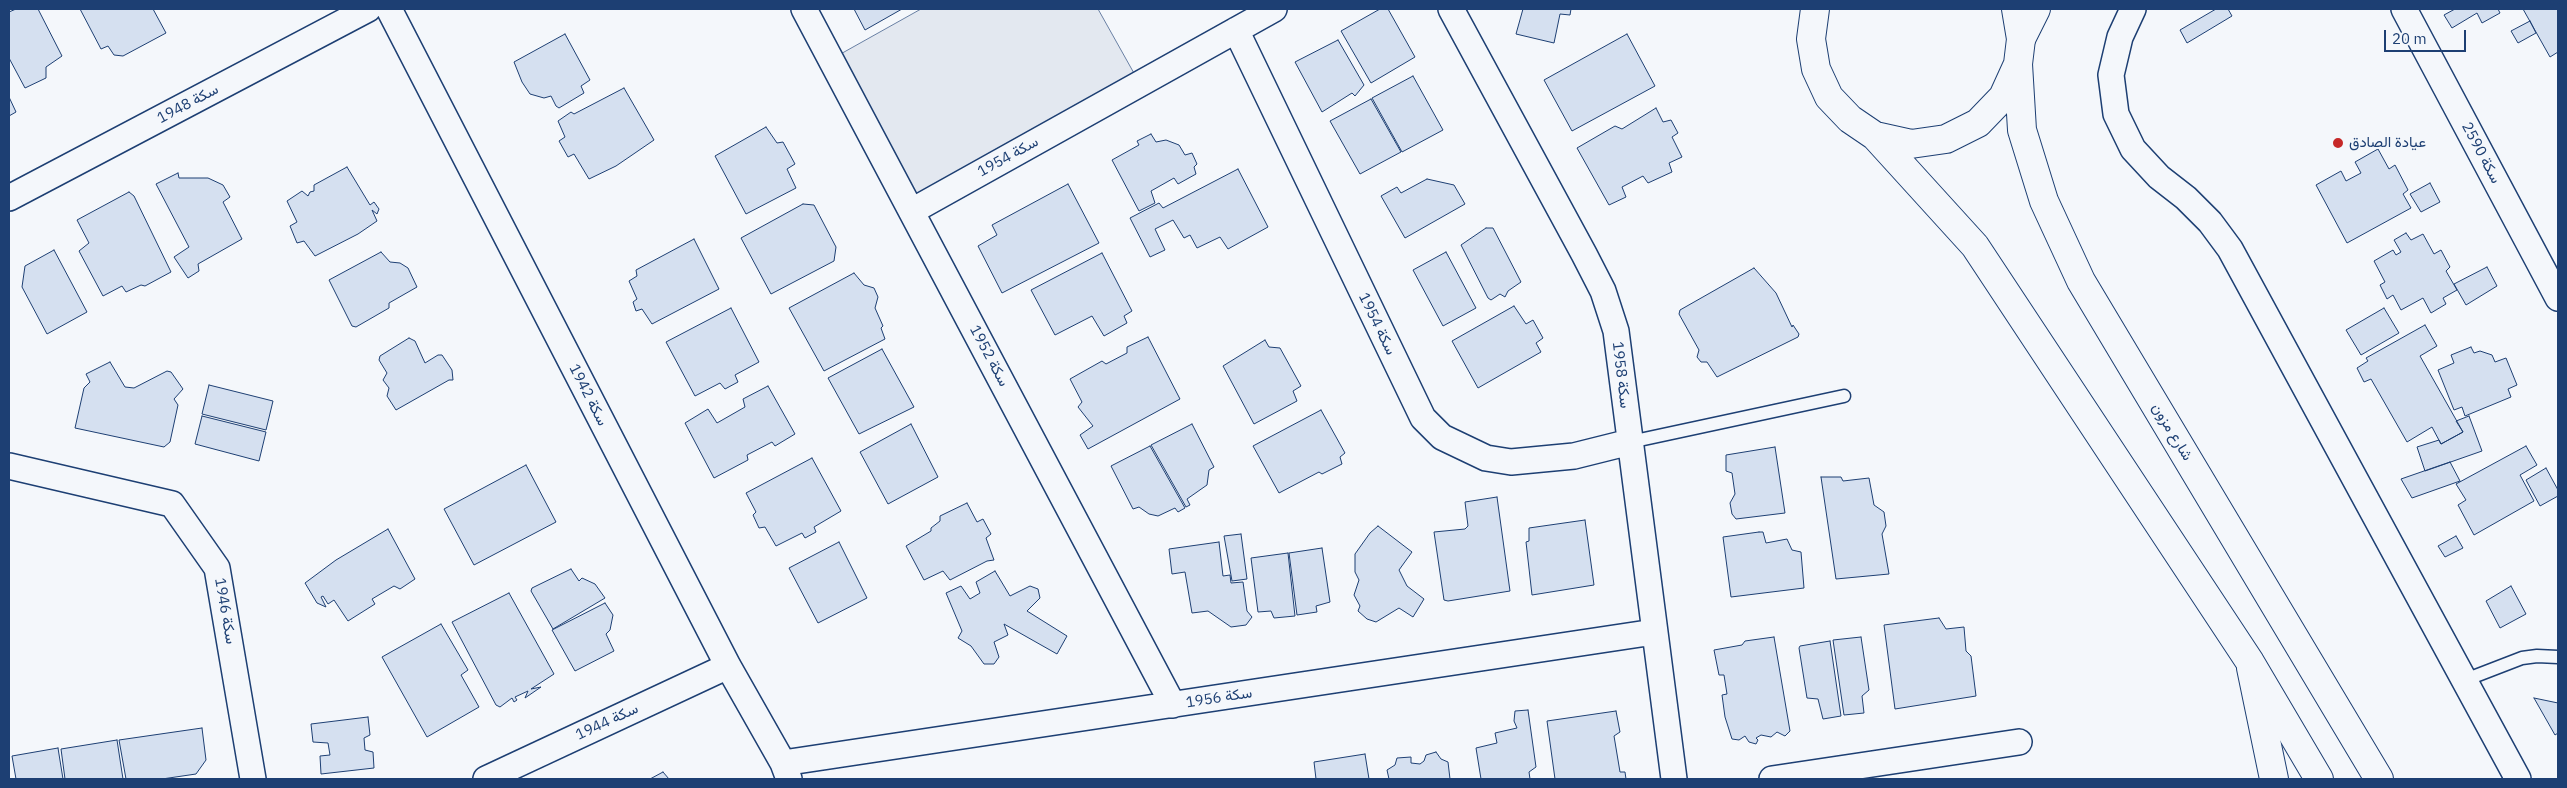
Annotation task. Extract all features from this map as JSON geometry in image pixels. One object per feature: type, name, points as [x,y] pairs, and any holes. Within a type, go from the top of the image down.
[{"type":"main road","points":[[1815,9],[1811,39],[1816,69],[1829,97],[1850,120],[1875,136],[1975,246],[2250,662],[2319,779]]},
{"type":"main road","name":"شارع مزون","points":[[2016,9],[2022,130],[2044,201],[2081,281],[2380,779]]},
{"type":"main road","points":[[1875,136],[1911,144],[1946,139],[1978,123],[2003,97],[2036,9]]},
{"type":"main road","points":[[2250,662],[2274,779]]},
{"type":"street","name":"سكة 1948","points":[[9,198],[368,9]]},
{"type":"street","name":"سكة 1942","points":[[389,9],[728,666],[786,771]]},
{"type":"street","name":"سكة 1952","points":[[804,9],[1173,704]]},
{"type":"street","name":"سكة 1954","points":[[912,211],[1274,9]]},
{"type":"street","name":"سكة 1958","points":[[1451,9],[1603,291],[1616,331],[1674,779]]},
{"type":"street","points":[[2133,9],[2120,37],[2111,75],[2116,114],[2133,149],[2159,177],[2186,198],[2210,222],[2230,249],[2518,779]]},
{"type":"street","name":"سكة 2590","points":[[2404,9],[2558,298]]},
{"type":"street","name":"سكة 1954","points":[[1236,30],[1422,418],[1442,437],[1486,458],[1511,462],[1574,456],[1630,442]]},
{"type":"street","name":"سكة 1946","points":[[9,466],[172,504],[217,568],[253,779]]},
{"type":"street","name":"سكة 1956","points":[[786,771],[1173,704],[1654,632]]},
{"type":"street","name":"سكة 1944","points":[[486,779],[728,666]]},
{"type":"street","points":[[1772,779],[2019,742]]},
{"type":"lane","points":[[1630,442],[1844,396]]},
{"type":"lane","points":[[2465,680],[2522,658],[2538,656],[2558,657]]},
{"type":"shaded area","points":[[921,9],[1098,9],[1135,75],[915,202],[837,56]]},
{"type":"building","points":[[16,9],[38,9],[62,56],[46,67],[46,78],[25,88],[9,58],[9,12]]},
{"type":"building","points":[[80,9],[153,9],[166,33],[123,56],[114,55],[108,46],[101,49]]},
{"type":"building","points":[[854,9],[902,9],[865,30]]},
{"type":"building","points":[[1380,9],[1388,9],[1415,57],[1371,83],[1341,31]]},
{"type":"building","points":[[1523,9],[1571,9],[1570,15],[1560,14],[1554,43],[1516,34]]},
{"type":"building","points":[[2216,9],[2228,9],[2232,16],[2187,43],[2180,30]]},
{"type":"building","points":[[2455,9],[2498,9],[2500,13],[2482,23],[2477,13],[2452,28],[2444,15]]},
{"type":"building","points":[[2523,9],[2558,9],[2558,52],[2550,57]]},
{"type":"building","points":[[2530,21],[2536,33],[2518,43],[2511,31]]},
{"type":"building","points":[[565,34],[590,80],[581,86],[584,93],[559,108],[551,96],[544,98],[530,94],[522,82],[514,62]]},
{"type":"building","points":[[1627,34],[1655,86],[1572,131],[1544,80]]},
{"type":"building","points":[[1338,40],[1364,85],[1355,96],[1352,93],[1322,112],[1295,62]]},
{"type":"building","points":[[1413,76],[1443,130],[1402,152],[1372,98]]},
{"type":"building","points":[[624,88],[654,140],[616,166],[589,179],[574,154],[568,157],[559,141],[565,137],[558,121],[571,112],[574,114]]},
{"type":"building","points":[[9,97],[16,112],[9,116]]},
{"type":"building","points":[[1371,99],[1401,152],[1360,174],[1330,121]]},
{"type":"building","points":[[1656,108],[1663,122],[1671,120],[1678,133],[1672,137],[1682,157],[1669,163],[1672,172],[1648,183],[1643,176],[1622,187],[1626,197],[1609,205],[1577,148],[1615,126],[1622,129]]},
{"type":"building","points":[[766,127],[777,143],[783,142],[795,164],[787,169],[796,188],[746,214],[715,156]]},
{"type":"building","points":[[1151,134],[1156,142],[1166,140],[1179,145],[1185,155],[1192,153],[1197,164],[1194,167],[1196,174],[1178,184],[1174,178],[1151,191],[1155,203],[1139,211],[1112,160],[1139,145],[1137,141]]},
{"type":"building","points":[[2378,149],[2389,169],[2395,165],[2408,190],[2403,194],[2411,208],[2347,243],[2316,185],[2341,171],[2346,181],[2361,173],[2355,162]]},
{"type":"building","points":[[347,167],[370,205],[374,202],[379,209],[377,214],[372,210],[377,221],[358,234],[315,256],[304,241],[297,243],[290,226],[297,222],[287,201],[302,191],[308,196],[310,192],[314,191],[314,185]]},
{"type":"building","points":[[1238,169],[1268,227],[1228,249],[1220,237],[1197,248],[1190,235],[1184,238],[1173,220],[1155,229],[1165,250],[1150,257],[1130,218],[1159,203],[1163,208]]},
{"type":"building","points":[[178,173],[179,178],[208,178],[223,185],[230,197],[223,202],[242,239],[198,264],[199,271],[188,278],[174,257],[189,247],[156,184]]},
{"type":"building","points":[[1427,179],[1454,185],[1465,204],[1405,238],[1381,196],[1397,187],[1401,193]]},
{"type":"building","points":[[2430,183],[2440,202],[2421,212],[2410,194]]},
{"type":"building","points":[[1068,184],[1099,243],[1002,293],[978,246],[997,235],[992,225]]},
{"type":"building","points":[[129,192],[134,196],[171,272],[145,286],[141,285],[126,292],[122,286],[103,296],[79,251],[89,243],[77,220]]},
{"type":"building","points":[[803,204],[814,205],[836,247],[834,261],[771,294],[741,238]]},
{"type":"building","points":[[1486,228],[1493,228],[1521,282],[1508,291],[1505,297],[1500,294],[1491,300],[1488,298],[1461,245]]},
{"type":"building","points":[[2406,233],[2411,240],[2423,234],[2434,254],[2441,250],[2450,267],[2446,271],[2457,290],[2443,298],[2446,304],[2431,313],[2423,298],[2401,310],[2393,295],[2387,299],[2380,285],[2385,282],[2374,261],[2393,250],[2396,255],[2401,252],[2394,240]]},
{"type":"building","points":[[694,239],[719,289],[652,324],[642,309],[636,311],[633,302],[637,299],[629,281],[637,276],[636,270]]},
{"type":"building","points":[[54,250],[87,312],[47,334],[22,287],[25,266]]},
{"type":"building","points":[[381,252],[390,262],[400,263],[408,268],[417,287],[389,303],[389,308],[356,327],[352,326],[329,280]]},
{"type":"building","points":[[1446,252],[1476,308],[1443,326],[1413,270]]},
{"type":"building","points":[[1102,253],[1132,311],[1124,316],[1127,323],[1104,336],[1092,316],[1055,335],[1031,290]]},
{"type":"building","points":[[2487,267],[2497,286],[2466,305],[2454,284]]},
{"type":"building","points":[[1754,268],[1776,293],[1792,327],[1793,325],[1799,334],[1798,337],[1717,377],[1707,362],[1701,362],[1697,357],[1699,350],[1679,314],[1680,310]]},
{"type":"building","points":[[854,273],[864,285],[874,288],[878,297],[875,308],[883,326],[881,328],[885,339],[824,371],[789,308]]},
{"type":"building","points":[[1514,306],[1526,324],[1533,320],[1543,338],[1536,343],[1541,352],[1478,388],[1452,341]]},
{"type":"building","points":[[731,308],[759,362],[735,375],[738,382],[725,389],[720,383],[695,396],[666,342]]},
{"type":"building","points":[[2384,308],[2399,333],[2361,355],[2346,330]]},
{"type":"building","points":[[2425,325],[2437,346],[2420,356],[2463,432],[2441,444],[2432,427],[2407,442],[2371,379],[2364,382],[2357,368],[2368,361],[2366,358]]},
{"type":"building","points":[[1148,337],[1180,399],[1088,449],[1080,435],[1093,426],[1078,407],[1082,402],[1070,379],[1102,361],[1106,364],[1127,353],[1127,347]]},
{"type":"building","points":[[409,338],[415,341],[425,363],[438,355],[442,355],[452,370],[453,380],[449,380],[396,410],[387,396],[389,388],[383,380],[387,373],[379,360],[380,356]]},
{"type":"building","points":[[1265,340],[1269,347],[1280,348],[1301,386],[1293,391],[1297,401],[1254,424],[1223,366]]},
{"type":"building","points":[[2471,347],[2474,353],[2480,351],[2492,355],[2495,362],[2506,358],[2517,385],[2508,389],[2511,397],[2465,416],[2462,407],[2454,410],[2438,370],[2454,363],[2451,355]]},
{"type":"building","points":[[882,349],[914,407],[859,434],[828,378]]},
{"type":"building","points":[[110,362],[125,387],[134,388],[167,371],[171,372],[183,389],[174,399],[178,405],[170,442],[164,447],[75,428],[84,388],[90,382],[86,374]]},
{"type":"building","points":[[209,385],[273,401],[266,430],[202,414]]},
{"type":"building","points":[[768,386],[795,434],[775,446],[772,442],[747,455],[748,460],[714,478],[685,423],[708,409],[717,423],[745,407],[743,399]]},
{"type":"building","points":[[1321,410],[1345,453],[1340,457],[1342,464],[1322,474],[1319,472],[1279,493],[1253,446]]},
{"type":"building","points":[[202,416],[266,432],[259,461],[195,444]]},
{"type":"building","points":[[2469,416],[2482,451],[2425,471],[2417,447],[2439,440],[2441,444],[2463,432],[2456,421]]},
{"type":"building","points":[[911,424],[938,477],[888,504],[860,452]]},
{"type":"building","points":[[1192,424],[1214,467],[1209,470],[1207,485],[1187,499],[1190,505],[1186,507],[1151,445]]},
{"type":"building","points":[[1150,446],[1185,508],[1178,512],[1175,508],[1158,516],[1149,514],[1139,507],[1133,509],[1111,466]]},
{"type":"building","points":[[2526,446],[2537,465],[2520,475],[2534,501],[2474,535],[2458,505],[2466,500],[2456,484]]},
{"type":"building","points":[[1775,447],[1785,513],[1736,519],[1732,514],[1730,503],[1735,494],[1732,473],[1726,471],[1726,455]]},
{"type":"building","points":[[812,458],[841,511],[814,527],[816,532],[805,538],[802,533],[776,546],[765,527],[759,528],[753,515],[756,512],[746,493]]},
{"type":"building","points":[[2450,462],[2460,481],[2412,498],[2401,479]]},
{"type":"building","points":[[526,465],[556,522],[474,565],[444,509]]},
{"type":"building","points":[[2546,468],[2558,490],[2558,496],[2540,506],[2526,480]]},
{"type":"building","points":[[1821,477],[1841,477],[1843,481],[1869,478],[1874,505],[1884,512],[1886,526],[1882,534],[1889,574],[1836,579]]},
{"type":"building","points":[[1497,497],[1510,591],[1448,601],[1444,600],[1434,532],[1465,529],[1468,526],[1465,502]]},
{"type":"building","points":[[967,503],[977,522],[983,519],[991,534],[986,538],[994,560],[987,561],[950,580],[943,571],[924,580],[906,546],[931,531],[931,528],[940,521],[940,516]]},
{"type":"building","points":[[1585,520],[1594,585],[1532,595],[1526,542],[1529,541],[1529,528]]},
{"type":"building","points":[[1378,526],[1412,552],[1399,570],[1407,586],[1424,599],[1413,617],[1399,608],[1376,622],[1367,619],[1358,611],[1360,606],[1354,595],[1359,580],[1355,572],[1355,554],[1370,533]]},
{"type":"building","points":[[388,529],[415,579],[400,589],[394,586],[372,599],[375,604],[348,621],[334,600],[328,604],[323,596],[321,597],[326,607],[317,603],[305,583],[336,560]]},
{"type":"building","points":[[1763,532],[1766,543],[1787,539],[1792,550],[1801,552],[1804,588],[1731,597],[1723,537]]},
{"type":"building","points":[[1241,534],[1247,579],[1232,581],[1224,536]]},
{"type":"building","points":[[2456,536],[2463,548],[2445,557],[2438,546]]},
{"type":"building","points":[[839,542],[867,598],[818,623],[789,568]]},
{"type":"building","points":[[1219,542],[1223,576],[1230,575],[1231,583],[1243,582],[1247,611],[1252,617],[1246,625],[1231,627],[1208,611],[1192,613],[1185,572],[1172,574],[1169,549]]},
{"type":"building","points":[[1322,548],[1330,602],[1316,606],[1317,612],[1297,615],[1289,553]]},
{"type":"building","points":[[1288,553],[1295,616],[1274,618],[1271,611],[1258,612],[1251,558]]},
{"type":"building","points":[[571,569],[579,581],[582,578],[595,584],[605,598],[553,629],[531,591],[532,588]]},
{"type":"building","points":[[995,571],[1010,596],[1030,586],[1038,589],[1040,598],[1027,611],[1067,636],[1057,654],[1004,624],[1008,635],[994,642],[999,657],[994,664],[984,664],[971,646],[958,638],[962,631],[946,593],[961,586],[970,599],[980,593],[976,582]]},
{"type":"building","points":[[2511,586],[2526,614],[2500,628],[2486,601]]},
{"type":"building","points":[[509,593],[554,674],[531,689],[541,687],[525,698],[528,691],[515,697],[517,700],[514,702],[512,698],[500,707],[496,705],[452,622]]},
{"type":"building","points":[[605,603],[613,615],[610,630],[606,634],[614,651],[575,671],[552,630]]},
{"type":"building","points":[[1939,618],[1946,629],[1964,627],[1966,651],[1971,656],[1976,696],[1895,709],[1884,625]]},
{"type":"building","points":[[441,624],[468,670],[461,675],[479,707],[427,737],[382,657]]},
{"type":"building","points":[[1774,637],[1790,731],[1785,736],[1777,732],[1771,737],[1761,735],[1756,738],[1758,740],[1756,744],[1749,742],[1745,736],[1739,740],[1732,739],[1725,717],[1722,695],[1727,694],[1724,675],[1719,675],[1714,650],[1742,645],[1745,641]]},
{"type":"building","points":[[1861,637],[1869,690],[1862,696],[1864,713],[1844,715],[1833,640]]},
{"type":"building","points":[[1830,641],[1841,716],[1823,719],[1818,699],[1807,698],[1799,648],[1800,646]]},
{"type":"building","points":[[2534,698],[2558,703],[2558,733],[2555,735]]},
{"type":"building","points":[[1528,710],[1536,767],[1529,772],[1530,779],[1481,779],[1476,748],[1497,743],[1495,733],[1517,728],[1514,721],[1515,711]]},
{"type":"building","points":[[1616,711],[1620,732],[1614,736],[1620,772],[1625,772],[1626,779],[1555,779],[1547,721]]},
{"type":"building","points":[[368,717],[370,735],[364,738],[365,750],[373,752],[374,768],[321,774],[320,756],[330,755],[328,743],[313,742],[311,724]]},
{"type":"building","points":[[202,728],[206,760],[196,774],[162,779],[126,779],[119,740]]},
{"type":"building","points":[[117,740],[123,779],[65,779],[61,749]]},
{"type":"building","points":[[58,748],[63,779],[16,779],[12,756]]},
{"type":"building","points":[[1436,752],[1441,759],[1448,762],[1450,779],[1389,779],[1387,770],[1395,765],[1397,758],[1411,757],[1411,763],[1420,764],[1424,761],[1426,755]]},
{"type":"building","points":[[1365,754],[1369,779],[1316,779],[1314,762]]},
{"type":"building","points":[[663,772],[669,779],[650,779]]},
{"type":"place","name":"عيادة الصادق","points":[[2338,143]]}]
